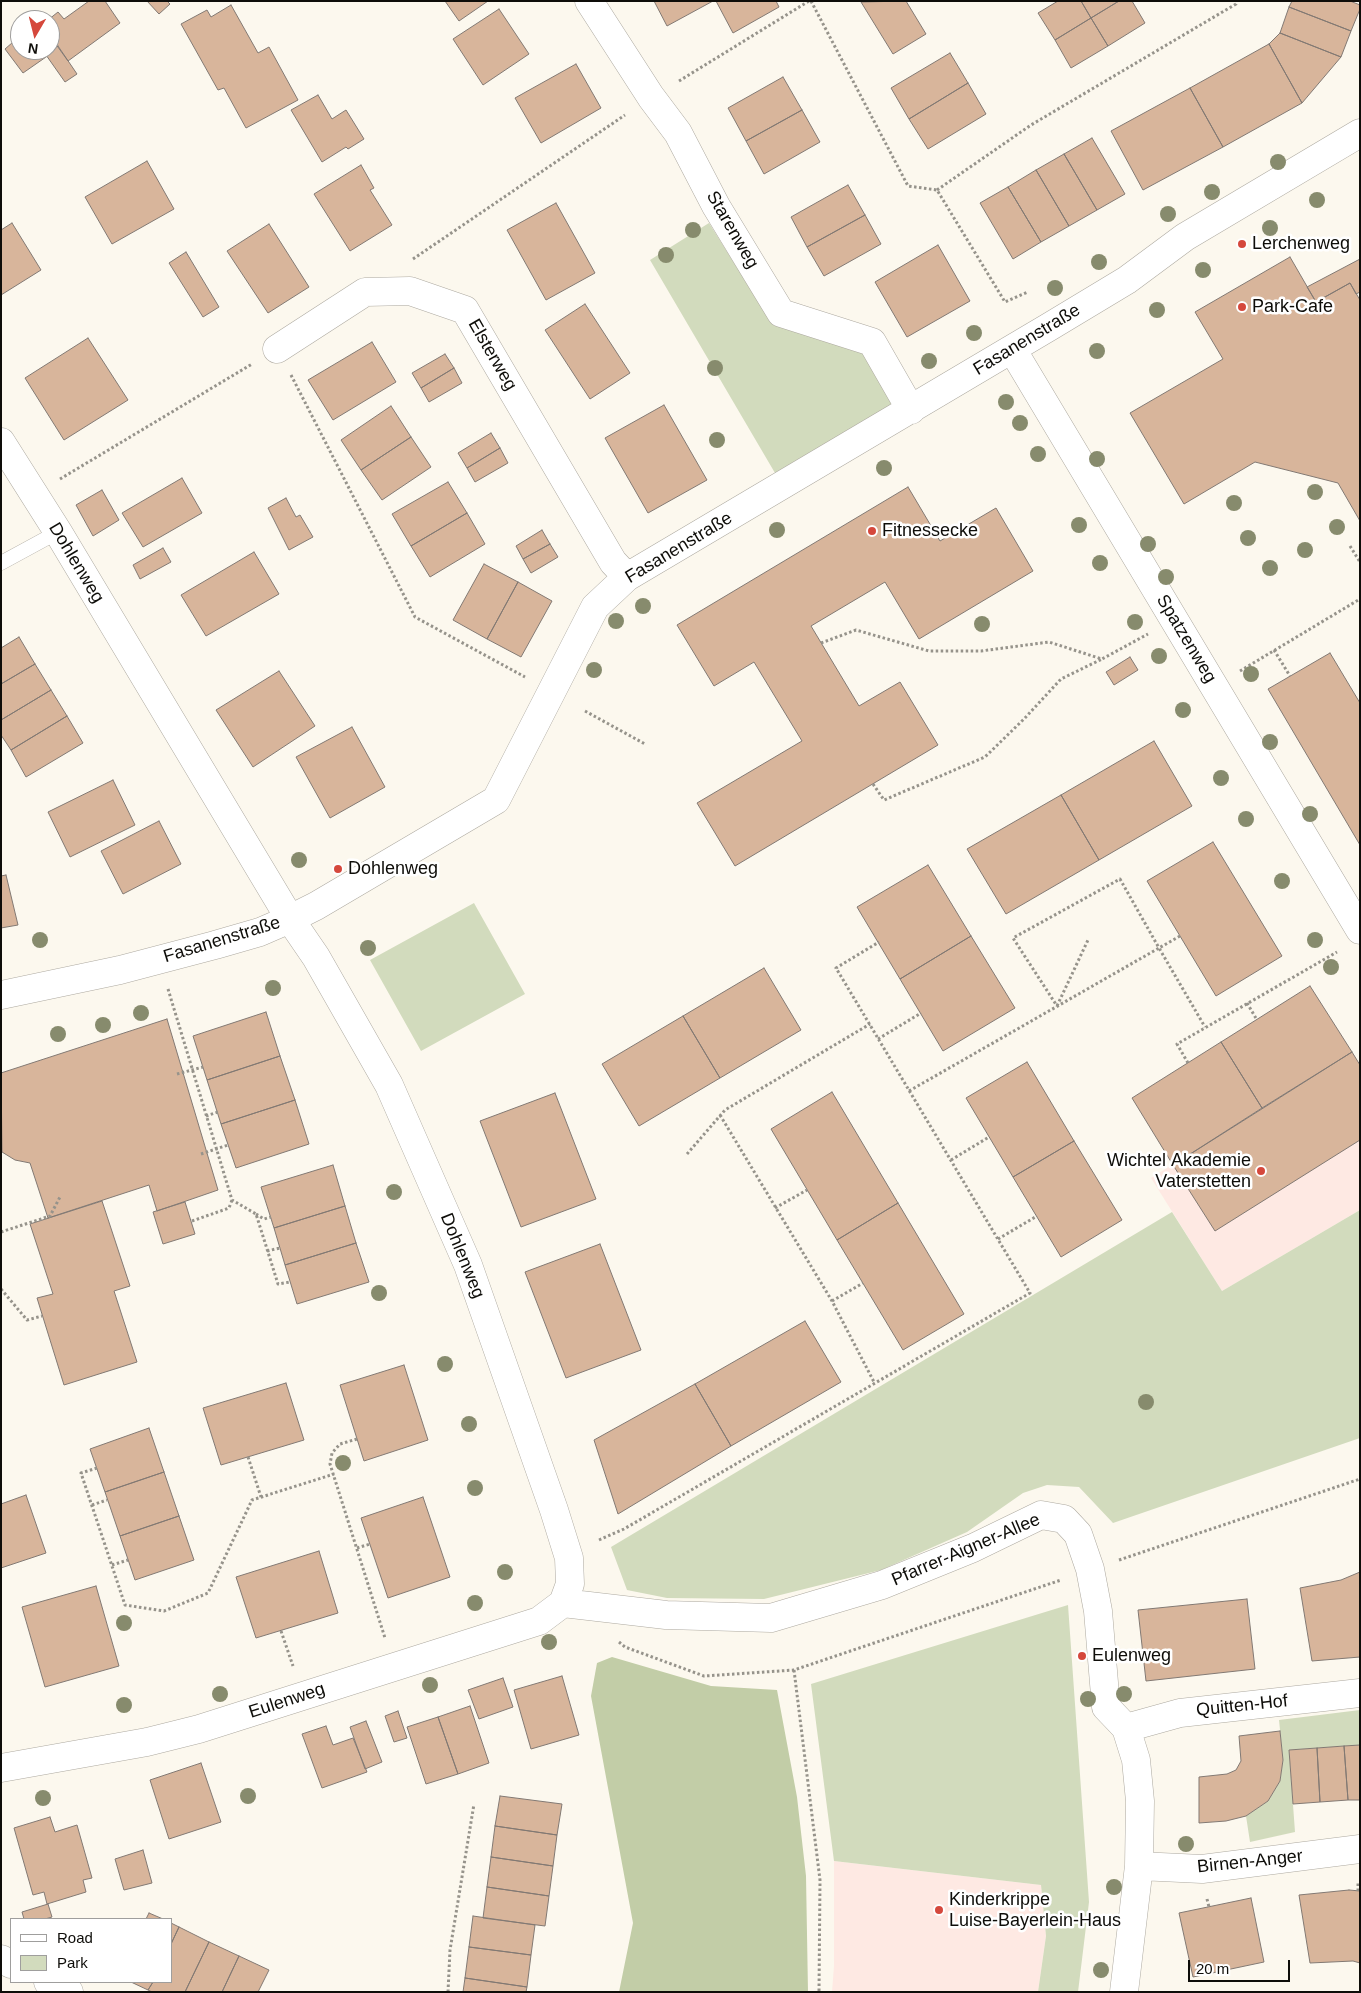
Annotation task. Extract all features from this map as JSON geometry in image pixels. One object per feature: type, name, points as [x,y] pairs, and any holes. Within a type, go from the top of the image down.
[{"type":"street","name":"Starenweg","points":[[589,1],[651,98],[678,133],[716,206],[781,312],[872,342],[911,410]]},
{"type":"street","name":"Fasanenstraße","points":[[1,995],[158,960],[226,942],[290,919],[496,800],[595,607],[627,578],[1127,280],[1185,237],[1360,133]]},
{"type":"street","name":"Elsterweg","points":[[277,349],[365,292],[410,291],[465,310],[613,562],[627,578]]},
{"type":"street","name":"Spatzenweg","points":[[1012,349],[1214,685],[1351,939]]},
{"type":"street","name":"Dohlenweg","points":[[1,442],[58,532],[290,919],[316,957],[389,1085],[468,1265],[554,1510],[569,1558],[570,1584],[563,1604]]},
{"type":"street","name":"Pfarrer-Aigner-Allee","points":[[563,1604],[666,1615],[771,1618],[882,1585],[973,1548],[1041,1514],[1064,1520],[1078,1534],[1090,1569],[1098,1611],[1106,1707],[1126,1728],[1136,1760],[1140,1801],[1139,1866],[1124,1992]]},
{"type":"street","name":"Eulenweg","points":[[1,1768],[147,1742],[199,1729],[539,1621],[563,1604]]},
{"type":"street","name":"Quitten-Hof","points":[[1126,1728],[1180,1713],[1360,1693]]},
{"type":"street","name":"Birnen-Anger","points":[[1139,1866],[1202,1869],[1360,1849]]},
{"type":"street","points":[[50,1983],[69,1992]]},
{"type":"lane","points":[[1,563],[58,532]]},
{"type":"path","points":[[406,264],[651,98],[810,1],[908,186],[937,190],[1031,126],[1236,4],[1237,1]]},
{"type":"path","points":[[937,190],[1005,302],[1028,292]]},
{"type":"path","points":[[34,495],[277,349],[415,616],[551,692]]},
{"type":"path","points":[[1350,546],[1360,562]]},
{"type":"path","points":[[1214,685],[1360,599]]},
{"type":"path","points":[[873,784],[884,800],[984,757],[1024,719],[1061,679],[1102,659],[1174,619]]},
{"type":"path","points":[[821,642],[856,630],[929,651],[981,651],[1049,642],[1102,659]]},
{"type":"path","points":[[1274,650],[1290,676]]},
{"type":"path","points":[[586,710],[645,744]]},
{"type":"path","points":[[1057,1006],[1013,938],[1120,879],[1205,1027]]},
{"type":"path","points":[[909,1091],[1180,936]]},
{"type":"path","points":[[1188,1063],[1177,1044],[1351,939]]},
{"type":"path","points":[[1057,1006],[1088,940]]},
{"type":"path","points":[[599,1540],[624,1529],[1030,1292],[836,968],[878,942]]},
{"type":"path","points":[[158,960],[232,1200],[229,1208],[192,1221]]},
{"type":"path","points":[[1247,1003],[1257,1020]]},
{"type":"path","points":[[878,1039],[921,1013]]},
{"type":"path","points":[[687,1154],[725,1110],[870,1024]]},
{"type":"path","points":[[177,1074],[203,1067]]},
{"type":"path","points":[[206,1116],[218,1112]]},
{"type":"path","points":[[720,1115],[832,1301],[874,1382]]},
{"type":"path","points":[[951,1160],[989,1137]]},
{"type":"path","points":[[201,1154],[228,1145]]},
{"type":"path","points":[[776,1208],[807,1190]]},
{"type":"path","points":[[1,1232],[50,1216],[60,1197]]},
{"type":"path","points":[[232,1200],[264,1219],[271,1217]]},
{"type":"path","points":[[256,1214],[278,1284],[290,1282]]},
{"type":"path","points":[[998,1239],[1037,1216]]},
{"type":"path","points":[[267,1251],[280,1248]]},
{"type":"path","points":[[832,1301],[863,1283]]},
{"type":"path","points":[[1,1289],[27,1320],[42,1316]]},
{"type":"path","points":[[357,1438],[340,1444],[332,1453],[330,1464],[395,1667]]},
{"type":"path","points":[[248,1457],[261,1497]]},
{"type":"path","points":[[96,1468],[81,1473],[125,1605],[164,1611],[208,1593],[252,1500],[334,1474]]},
{"type":"path","points":[[1090,1569],[1360,1479]]},
{"type":"path","points":[[92,1505],[107,1500]]},
{"type":"path","points":[[357,1548],[370,1544]]},
{"type":"path","points":[[112,1565],[128,1560]]},
{"type":"path","points":[[281,1630],[303,1696]]},
{"type":"path","points":[[794,1670],[820,1880],[819,1992]]},
{"type":"path","points":[[448,1992],[450,1950],[474,1804]]},
{"type":"shaded area","name":"Wichtel Akademie Vaterstetten","points":[[1352,1052],[1360,1065],[1360,1210],[1222,1291],[1151,1178]]},
{"type":"shaded area","name":"Kinderkrippe Luise-Bayerlein-Haus","points":[[834,1861],[1041,1885],[1046,1936],[1038,1992],[832,1992],[834,1966]]},
{"type":"green space","points":[[709,223],[773,325],[862,349],[892,404],[775,473],[650,260]]},
{"type":"green space","points":[[474,903],[525,994],[421,1051],[370,960]]},
{"type":"green space","points":[[1360,1210],[1360,1438],[1113,1523],[1079,1487],[1047,1485],[1023,1493],[967,1532],[881,1570],[764,1599],[667,1598],[627,1590],[611,1547],[1172,1212],[1222,1291]]},
{"type":"green space","points":[[1068,1605],[1089,1902],[1078,1992],[1038,1992],[1046,1936],[1041,1885],[834,1861],[811,1684]]},
{"type":"green space","points":[[612,1657],[711,1686],[777,1690],[797,1797],[806,1876],[808,1992],[619,1992],[633,1923],[591,1696],[597,1663]]},
{"type":"green space","points":[[1360,1710],[1360,1745],[1289,1750],[1295,1832],[1250,1842],[1246,1816],[1268,1801],[1280,1781],[1283,1760],[1279,1720]]},
{"type":"building","points":[[89,1],[105,1],[120,23],[68,61],[60,50],[60,14],[64,19]]},
{"type":"building","points":[[147,1],[167,1],[170,4],[159,14]]},
{"type":"building","points":[[445,1],[488,1],[459,21]]},
{"type":"building","points":[[654,1],[713,1],[667,26]]},
{"type":"building","points":[[716,1],[776,1],[779,7],[733,33]]},
{"type":"building","points":[[906,1],[926,34],[893,54],[861,2]]},
{"type":"building","points":[[1058,1],[1081,1],[1091,18],[1055,40],[1038,13]]},
{"type":"building","points":[[1081,1],[1119,1],[1091,18]]},
{"type":"building","points":[[1119,1],[1132,1],[1145,23],[1108,46],[1091,18]]},
{"type":"building","points":[[1292,1],[1350,1],[1360,5],[1360,9],[1351,31],[1289,7]]},
{"type":"building","points":[[231,5],[258,53],[269,47],[298,100],[246,128],[224,88],[218,90],[181,24],[207,10],[211,17]]},
{"type":"building","points":[[1289,7],[1351,31],[1341,57],[1280,33]]},
{"type":"building","points":[[499,9],[529,54],[483,85],[453,39]]},
{"type":"building","points":[[1091,18],[1108,46],[1071,68],[1055,40]]},
{"type":"building","points":[[1280,33],[1341,57],[1302,103],[1269,44]]},
{"type":"building","points":[[1269,44],[1302,103],[1223,147],[1190,88]]},
{"type":"building","points":[[10,45],[10,56],[5,49]]},
{"type":"building","points":[[60,49],[77,74],[65,82],[50,60],[60,60]]},
{"type":"building","points":[[950,53],[968,83],[909,119],[891,88]]},
{"type":"building","points":[[13,60],[42,60],[23,73]]},
{"type":"building","points":[[576,64],[601,108],[541,143],[515,98]]},
{"type":"building","points":[[783,77],[802,110],[746,141],[728,108]]},
{"type":"building","points":[[968,83],[986,114],[928,149],[909,119]]},
{"type":"building","points":[[1190,88],[1223,147],[1143,190],[1111,131]]},
{"type":"building","points":[[318,95],[332,119],[346,110],[364,139],[348,149],[346,147],[322,162],[291,110]]},
{"type":"building","points":[[802,110],[820,142],[764,174],[746,141]]},
{"type":"building","points":[[1092,138],[1125,194],[1097,210],[1064,154]]},
{"type":"building","points":[[1064,154],[1097,210],[1069,226],[1036,170]]},
{"type":"building","points":[[147,161],[174,209],[112,244],[85,197]]},
{"type":"building","points":[[361,165],[374,188],[370,190],[392,225],[350,251],[314,194]]},
{"type":"building","points":[[1036,170],[1069,226],[1041,242],[1008,187]]},
{"type":"building","points":[[848,185],[865,215],[807,247],[791,217]]},
{"type":"building","points":[[1008,187],[1041,242],[1013,259],[980,203]]},
{"type":"building","points":[[556,203],[595,273],[546,300],[507,230]]},
{"type":"building","points":[[865,215],[881,244],[824,276],[807,247]]},
{"type":"building","points":[[12,223],[41,270],[1,295],[1,230]]},
{"type":"building","points":[[269,224],[309,287],[268,313],[227,251]]},
{"type":"building","points":[[938,245],[970,301],[907,337],[875,282]]},
{"type":"building","points":[[186,252],[219,307],[203,317],[169,263]]},
{"type":"building","points":[[1290,257],[1316,302],[1350,283],[1360,300],[1360,521],[1338,483],[1255,462],[1184,504],[1130,413],[1223,359],[1195,312]]},
{"type":"building","points":[[1360,259],[1360,292],[1356,294],[1350,283],[1316,302],[1307,287]]},
{"type":"building","points":[[585,304],[630,373],[590,399],[545,330]]},
{"type":"building","points":[[88,338],[128,400],[64,440],[25,378]]},
{"type":"building","points":[[372,342],[396,382],[333,420],[308,380]]},
{"type":"building","points":[[445,354],[454,368],[421,388],[412,373]]},
{"type":"building","points":[[454,368],[462,383],[429,402],[421,388]]},
{"type":"building","points":[[664,405],[707,480],[648,513],[605,438]]},
{"type":"building","points":[[391,406],[411,437],[361,470],[341,440]]},
{"type":"building","points":[[491,433],[500,448],[467,468],[458,453]]},
{"type":"building","points":[[411,437],[431,467],[382,500],[361,470]]},
{"type":"building","points":[[500,448],[508,463],[475,482],[467,468]]},
{"type":"building","points":[[182,478],[202,513],[143,547],[122,513]]},
{"type":"building","points":[[448,482],[467,513],[411,546],[392,514]]},
{"type":"building","points":[[908,487],[940,541],[996,508],[1033,571],[919,639],[885,582],[811,626],[859,706],[900,682],[938,745],[735,866],[697,803],[802,741],[754,662],[714,686],[677,625]]},
{"type":"building","points":[[102,490],[119,520],[93,536],[76,505]]},
{"type":"building","points":[[286,498],[296,517],[300,515],[313,537],[289,550],[268,508]]},
{"type":"building","points":[[467,513],[485,544],[430,577],[411,546]]},
{"type":"building","points":[[542,530],[550,544],[523,559],[516,546]]},
{"type":"building","points":[[550,544],[558,557],[531,573],[523,559]]},
{"type":"building","points":[[163,548],[171,562],[140,579],[133,565]]},
{"type":"building","points":[[254,552],[279,594],[206,636],[181,595]]},
{"type":"building","points":[[484,564],[518,582],[487,639],[453,620]]},
{"type":"building","points":[[518,582],[552,601],[521,657],[487,639]]},
{"type":"building","points":[[19,637],[35,664],[1,684],[1,648]]},
{"type":"building","points":[[1330,653],[1360,703],[1360,845],[1268,689]]},
{"type":"building","points":[[1130,657],[1138,670],[1114,685],[1106,672]]},
{"type":"building","points":[[35,664],[51,690],[1,720],[1,684]]},
{"type":"building","points":[[279,671],[315,726],[253,767],[216,710]]},
{"type":"building","points":[[51,690],[67,716],[11,750],[1,735],[1,720]]},
{"type":"building","points":[[67,716],[83,743],[26,777],[11,750]]},
{"type":"building","points":[[352,727],[385,787],[330,818],[296,757]]},
{"type":"building","points":[[1154,741],[1192,806],[1099,860],[1061,795]]},
{"type":"building","points":[[113,780],[135,825],[70,857],[48,812]]},
{"type":"building","points":[[1061,795],[1099,860],[1006,914],[967,849]]},
{"type":"building","points":[[159,821],[181,864],[123,894],[101,851]]},
{"type":"building","points":[[1213,842],[1282,956],[1216,996],[1147,881]]},
{"type":"building","points":[[928,865],[971,936],[900,979],[857,907]]},
{"type":"building","points":[[6,875],[18,925],[1,928],[1,876]]},
{"type":"building","points":[[971,936],[1015,1008],[943,1051],[900,979]]},
{"type":"building","points":[[764,968],[801,1030],[720,1078],[683,1016]]},
{"type":"building","points":[[1310,986],[1352,1052],[1262,1108],[1221,1042]]},
{"type":"building","points":[[266,1012],[280,1056],[207,1080],[193,1036]]},
{"type":"building","points":[[683,1016],[720,1078],[639,1126],[602,1064]]},
{"type":"building","points":[[167,1019],[218,1190],[157,1211],[149,1185],[48,1218],[30,1163],[15,1160],[2,1152],[1,1073]]},
{"type":"building","points":[[1221,1042],[1262,1108],[1173,1165],[1132,1098]]},
{"type":"building","points":[[1352,1052],[1360,1065],[1360,1140],[1215,1231],[1173,1165]]},
{"type":"building","points":[[280,1056],[295,1100],[221,1124],[207,1080]]},
{"type":"building","points":[[1027,1062],[1074,1141],[1013,1177],[966,1098]]},
{"type":"building","points":[[832,1092],[898,1203],[837,1240],[771,1129]]},
{"type":"building","points":[[555,1093],[596,1199],[521,1227],[480,1121]]},
{"type":"building","points":[[295,1100],[309,1144],[236,1168],[221,1124]]},
{"type":"building","points":[[1074,1141],[1122,1220],[1061,1257],[1013,1177]]},
{"type":"building","points":[[333,1165],[345,1206],[274,1228],[261,1187]]},
{"type":"building","points":[[102,1201],[130,1286],[114,1291],[137,1362],[64,1385],[37,1298],[53,1294],[30,1224]]},
{"type":"building","points":[[185,1202],[195,1234],[163,1244],[153,1212]]},
{"type":"building","points":[[898,1203],[964,1314],[903,1350],[837,1240]]},
{"type":"building","points":[[345,1206],[356,1243],[285,1265],[274,1228]]},
{"type":"building","points":[[356,1243],[369,1282],[297,1304],[285,1265]]},
{"type":"building","points":[[600,1244],[641,1350],[566,1378],[525,1272]]},
{"type":"building","points":[[805,1321],[841,1382],[731,1446],[695,1384]]},
{"type":"building","points":[[404,1365],[428,1440],[364,1461],[340,1385]]},
{"type":"building","points":[[286,1383],[304,1440],[221,1465],[203,1408]]},
{"type":"building","points":[[695,1384],[731,1446],[618,1514],[594,1440]]},
{"type":"building","points":[[149,1428],[164,1472],[105,1492],[90,1449]]},
{"type":"building","points":[[164,1472],[179,1516],[120,1536],[105,1492]]},
{"type":"building","points":[[26,1495],[46,1553],[1,1568],[1,1504]]},
{"type":"building","points":[[423,1497],[450,1577],[388,1598],[361,1518]]},
{"type":"building","points":[[179,1516],[194,1560],[135,1580],[120,1536]]},
{"type":"building","points":[[319,1551],[338,1613],[256,1638],[236,1577]]},
{"type":"building","points":[[1360,1572],[1360,1657],[1312,1661],[1300,1588],[1341,1580]]},
{"type":"building","points":[[96,1586],[119,1666],[45,1687],[22,1607]]},
{"type":"building","points":[[1247,1599],[1255,1669],[1146,1681],[1138,1610]]},
{"type":"building","points":[[562,1676],[579,1735],[531,1749],[514,1690]]},
{"type":"building","points":[[503,1678],[513,1707],[479,1719],[468,1690]]},
{"type":"building","points":[[470,1706],[489,1763],[458,1774],[438,1717]]},
{"type":"building","points":[[398,1711],[407,1738],[394,1742],[385,1716]]},
{"type":"building","points":[[438,1717],[458,1774],[426,1784],[407,1727]]},
{"type":"building","points":[[366,1721],[382,1762],[365,1769],[350,1727]]},
{"type":"building","points":[[326,1726],[333,1745],[353,1738],[367,1772],[322,1788],[302,1734]]},
{"type":"building","points":[[1280,1731],[1283,1760],[1280,1781],[1268,1801],[1246,1816],[1226,1821],[1199,1823],[1199,1777],[1227,1774],[1236,1770],[1241,1761],[1239,1736]]},
{"type":"building","points":[[1360,1745],[1360,1800],[1348,1800],[1344,1746]]},
{"type":"building","points":[[1344,1746],[1348,1800],[1320,1802],[1317,1748]]},
{"type":"building","points":[[1317,1748],[1320,1802],[1293,1804],[1289,1750]]},
{"type":"building","points":[[201,1763],[221,1822],[169,1839],[150,1780]]},
{"type":"building","points":[[500,1796],[562,1804],[557,1835],[495,1826]]},
{"type":"building","points":[[50,1817],[55,1832],[77,1825],[92,1878],[83,1880],[86,1892],[47,1904],[44,1892],[33,1895],[14,1828]]},
{"type":"building","points":[[495,1826],[557,1835],[553,1866],[491,1857]]},
{"type":"building","points":[[143,1850],[152,1883],[124,1890],[115,1859]]},
{"type":"building","points":[[491,1857],[553,1866],[549,1896],[487,1887]]},
{"type":"building","points":[[487,1887],[549,1896],[545,1926],[483,1918]]},
{"type":"building","points":[[1349,1890],[1360,1891],[1360,1963],[1353,1961],[1310,1963],[1299,1895]]},
{"type":"building","points":[[1251,1898],[1264,1962],[1193,1977],[1179,1913]]},
{"type":"building","points":[[48,1904],[52,1917],[24,1918],[22,1912]]},
{"type":"building","points":[[149,1913],[161,1918],[146,1918]]},
{"type":"building","points":[[473,1916],[535,1925],[531,1955],[469,1947]]},
{"type":"building","points":[[172,1924],[179,1927],[172,1942]]},
{"type":"building","points":[[179,1927],[209,1942],[185,1992],[152,1992],[148,1990],[152,1983],[172,1983],[172,1942]]},
{"type":"building","points":[[209,1942],[239,1956],[222,1992],[185,1992]]},
{"type":"building","points":[[469,1947],[531,1955],[527,1987],[465,1978]]},
{"type":"building","points":[[239,1956],[269,1970],[258,1992],[222,1992]]},
{"type":"building","points":[[465,1978],[527,1987],[526,1992],[463,1992]]},
{"type":"building","points":[[133,1983],[152,1983],[148,1990]]},
{"type":"place","name":"Lerchenweg","points":[[1242,244]]},
{"type":"place","name":"Park-Cafe","points":[[1242,307]]},
{"type":"place","name":"Fitnessecke","points":[[872,531]]},
{"type":"place","name":"Dohlenweg","points":[[338,869]]},
{"type":"place","name":"Wichtel Akademie Vaterstetten","points":[[1261,1171]]},
{"type":"place","name":"Eulenweg","points":[[1082,1656]]},
{"type":"place","name":"Kinderkrippe Luise-Bayerlein-Haus","points":[[939,1910]]}]
